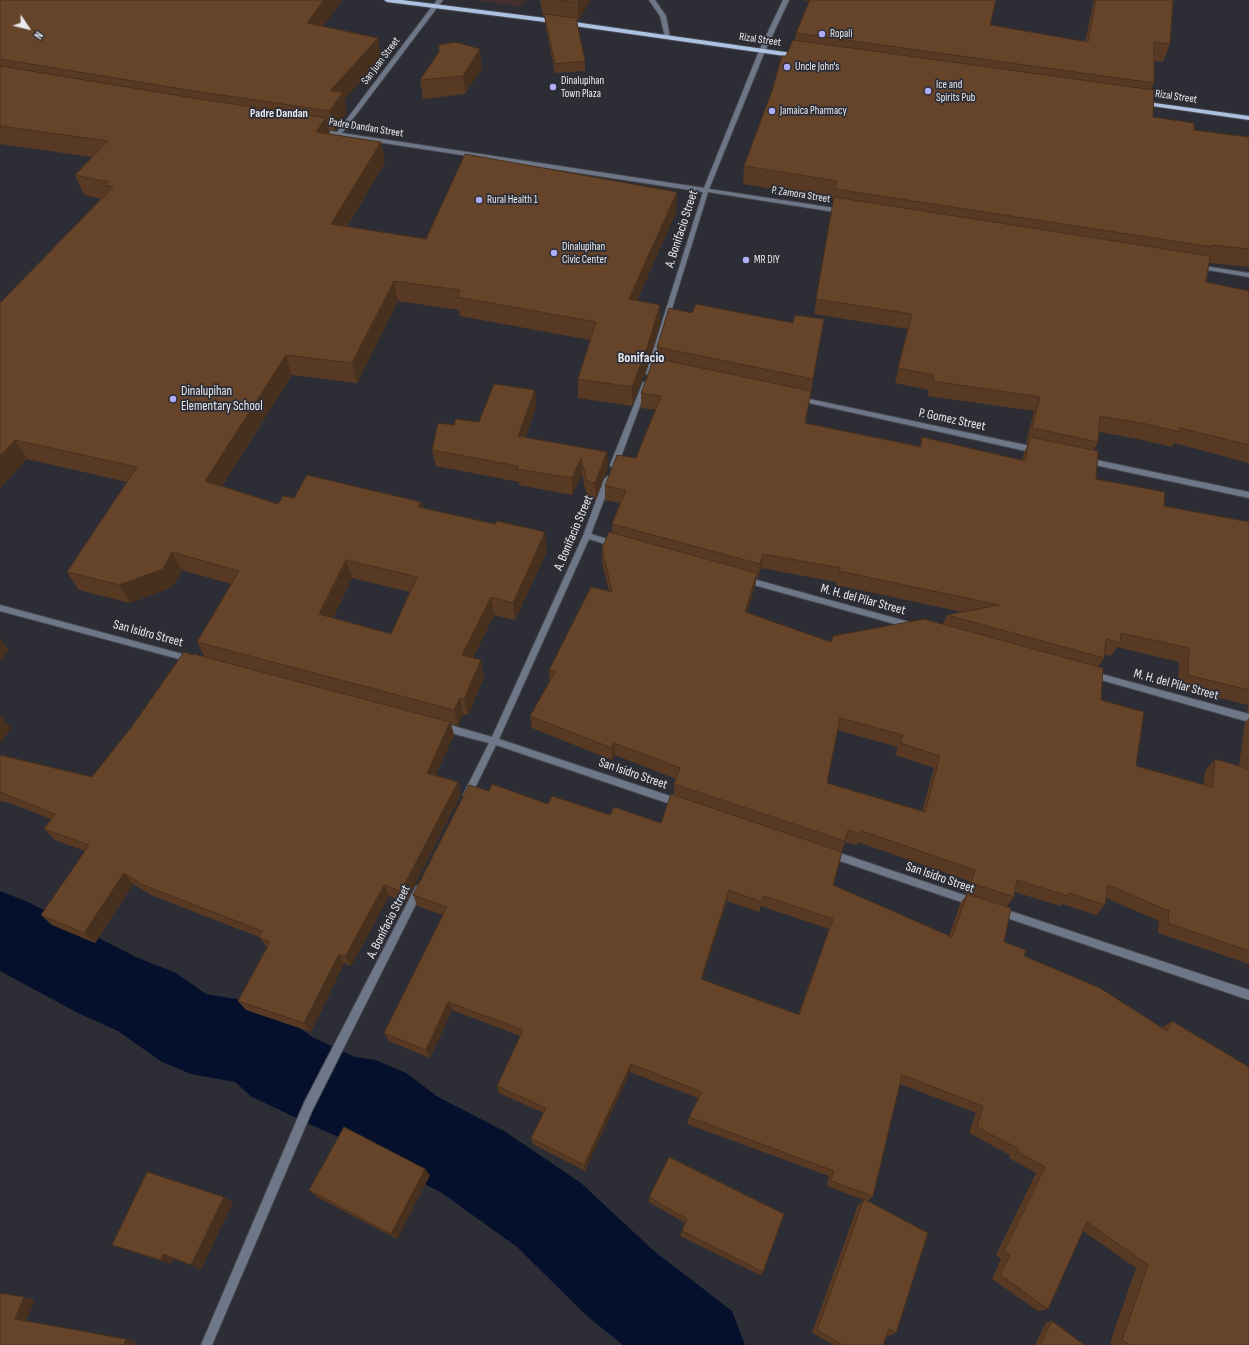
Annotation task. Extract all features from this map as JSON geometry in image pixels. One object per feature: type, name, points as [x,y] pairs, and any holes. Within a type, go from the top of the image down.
[{"type":"main road","name":"Rizal Street","points":[[387,0],[554,21],[809,58]]},
{"type":"main road","name":"Rizal Street","points":[[1131,102],[1249,118]]},
{"type":"street","name":"San Juan Street","points":[[338,134],[440,0]]},
{"type":"street","points":[[652,0],[663,16],[668,38]]},
{"type":"street","name":"A. Bonifacio Street","points":[[462,805],[494,741],[587,536],[655,368],[706,190],[762,51],[786,0]]},
{"type":"street","name":"Padre Dandan Street","points":[[315,131],[706,190]]},
{"type":"street","name":"P. Zamora Street","points":[[706,190],[848,212]]},
{"type":"street","points":[[1194,266],[1249,275]]},
{"type":"street","name":"P. Gomez Street","points":[[791,398],[1039,451]]},
{"type":"street","points":[[1078,459],[1249,496]]},
{"type":"street","points":[[587,536],[625,547]]},
{"type":"street","name":"M. H. del Pilar Street","points":[[741,579],[918,627]]},
{"type":"street","name":"San Isidro Street","points":[[0,608],[201,662]]},
{"type":"street","name":"M. H. del Pilar Street","points":[[1087,674],[1249,718]]},
{"type":"street","name":"San Isidro Street","points":[[433,724],[494,741],[691,807]]},
{"type":"street","name":"San Isidro Street","points":[[819,850],[1249,995]]},
{"type":"street","name":"A. Bonifacio Street","points":[[206,1345],[308,1107],[422,883]]},
{"type":"shaded area","points":[[477,0],[526,0],[521,7]]},
{"type":"building","points":[[0,0],[324,0],[307,23],[378,38],[330,91],[343,92],[330,111],[194,91],[0,59]]},
{"type":"building","points":[[558,0],[579,0],[578,3]]},
{"type":"building","points":[[810,0],[996,0],[990,25],[1088,42],[1096,0],[1173,0],[1170,44],[1154,42],[1154,83],[796,33]]},
{"type":"building","points":[[544,14],[576,18],[585,61],[555,64]]},
{"type":"building","points":[[793,40],[1154,90],[1153,117],[1194,123],[1194,130],[1249,137],[1249,249],[1212,245],[1212,247],[835,189],[837,181],[744,166],[772,91],[782,56],[786,56]]},
{"type":"building","points":[[455,42],[480,49],[463,76],[420,80],[439,52],[439,45]]},
{"type":"building","points":[[0,66],[326,118],[316,132],[381,142],[331,224],[426,239],[465,154],[677,192],[629,299],[660,305],[647,348],[632,387],[578,379],[596,322],[457,297],[460,290],[394,281],[352,363],[286,355],[205,481],[278,504],[283,496],[294,498],[307,475],[421,502],[418,507],[495,524],[497,521],[545,532],[513,603],[491,597],[462,655],[481,660],[464,699],[460,698],[454,710],[197,642],[239,571],[172,552],[163,569],[119,585],[67,572],[137,467],[15,440],[0,456],[0,303],[113,187],[105,185],[108,182],[75,175],[108,141],[0,126]],"holes":[[[346,560],[417,577],[391,634],[319,614]]]},
{"type":"building","points":[[834,197],[1210,256],[1206,282],[1249,291],[1249,445],[1180,428],[1180,432],[1100,416],[1098,442],[1032,428],[1040,397],[933,381],[934,375],[898,368],[912,314],[816,299]]},
{"type":"building","points":[[696,304],[793,323],[795,315],[824,319],[813,379],[657,347],[669,308],[692,313]]},
{"type":"building","points":[[654,358],[811,391],[805,423],[921,447],[922,437],[1025,461],[1030,437],[1098,451],[1096,479],[1165,492],[1164,506],[1249,522],[1249,690],[1188,675],[1189,648],[1121,633],[1120,643],[1106,639],[1104,658],[947,615],[999,605],[839,571],[840,568],[763,554],[760,564],[612,524],[626,490],[605,486],[617,455],[636,458],[661,396],[641,393]]},
{"type":"building","points":[[494,384],[535,390],[518,436],[607,452],[595,483],[587,481],[581,458],[572,478],[517,469],[518,466],[432,450],[438,423],[454,425],[456,419],[479,422]]},
{"type":"building","points":[[609,532],[757,573],[745,612],[831,642],[833,636],[924,619],[1103,668],[1101,700],[1144,712],[1136,766],[1212,787],[1215,759],[1249,769],[1249,951],[1168,923],[1169,911],[1108,885],[1105,905],[1069,893],[1068,896],[1017,880],[1014,897],[971,883],[975,870],[862,831],[861,834],[848,830],[845,841],[674,784],[680,768],[614,743],[612,748],[530,716],[555,672],[549,670],[591,587],[612,592],[602,548]],"holes":[[[840,718],[903,735],[900,743],[940,756],[925,812],[827,783]]]},
{"type":"building","points":[[184,652],[450,722],[427,773],[458,782],[401,891],[384,885],[345,957],[339,954],[304,1023],[238,1001],[270,942],[259,937],[262,931],[141,884],[124,873],[84,933],[41,915],[89,845],[44,829],[55,814],[0,792],[0,755],[92,777],[133,725]]},
{"type":"building","points":[[492,784],[548,804],[552,796],[610,815],[614,807],[661,823],[671,794],[842,852],[833,885],[952,937],[967,894],[1011,908],[1004,942],[1026,950],[1024,956],[1100,988],[1167,1031],[1172,1021],[1249,1067],[1249,1345],[1130,1345],[1122,1340],[1148,1265],[1087,1222],[1048,1309],[1000,1275],[1010,1255],[1004,1251],[1045,1167],[1018,1152],[1019,1149],[977,1127],[983,1106],[902,1075],[873,1196],[831,1181],[834,1171],[689,1117],[702,1092],[631,1064],[584,1165],[531,1138],[546,1108],[497,1086],[523,1030],[448,1002],[426,1050],[384,1033],[447,907],[413,895],[469,785],[489,791]],"holes":[[[729,890],[761,902],[764,896],[833,919],[799,1015],[701,979]]]},
{"type":"building","points":[[344,1127],[425,1169],[391,1234],[309,1190]]},
{"type":"building","points":[[669,1157],[784,1214],[763,1272],[682,1231],[687,1219],[649,1197]]},
{"type":"building","points":[[147,1172],[224,1197],[191,1265],[163,1254],[161,1260],[112,1245]]},
{"type":"building","points":[[864,1199],[928,1233],[896,1333],[889,1329],[883,1345],[843,1345],[817,1330]]},
{"type":"building","points":[[0,1293],[24,1297],[15,1319],[126,1339],[124,1345],[0,1345]]},
{"type":"building","points":[[1052,1321],[1084,1345],[1040,1345]]},
{"type":"waterway","points":[[0,929],[107,985],[147,1002],[191,1033],[254,1044],[282,1067],[350,1099],[376,1103],[407,1128],[473,1162],[549,1215],[621,1284],[698,1345]]},
{"type":"place","name":"Ropali","points":[[822,34]]},
{"type":"place","name":"Uncle John's","points":[[787,67]]},
{"type":"place","name":"Dinalupihan Town Plaza","points":[[553,87]]},
{"type":"place","name":"Ice and Spirits Pub","points":[[928,91]]},
{"type":"place","name":"Jamaica Pharmacy","points":[[772,111]]},
{"type":"place","name":"Rural Health 1","points":[[479,200]]},
{"type":"place","name":"Dinalupihan Civic Center","points":[[554,253]]},
{"type":"place","name":"MR DIY","points":[[746,260]]},
{"type":"place","name":"Dinalupihan Elementary School","points":[[173,399]]},
{"type":"district","name":"Padre Dandan","points":[[279,114]]},
{"type":"district","name":"Bonifacio","points":[[641,358]]}]
